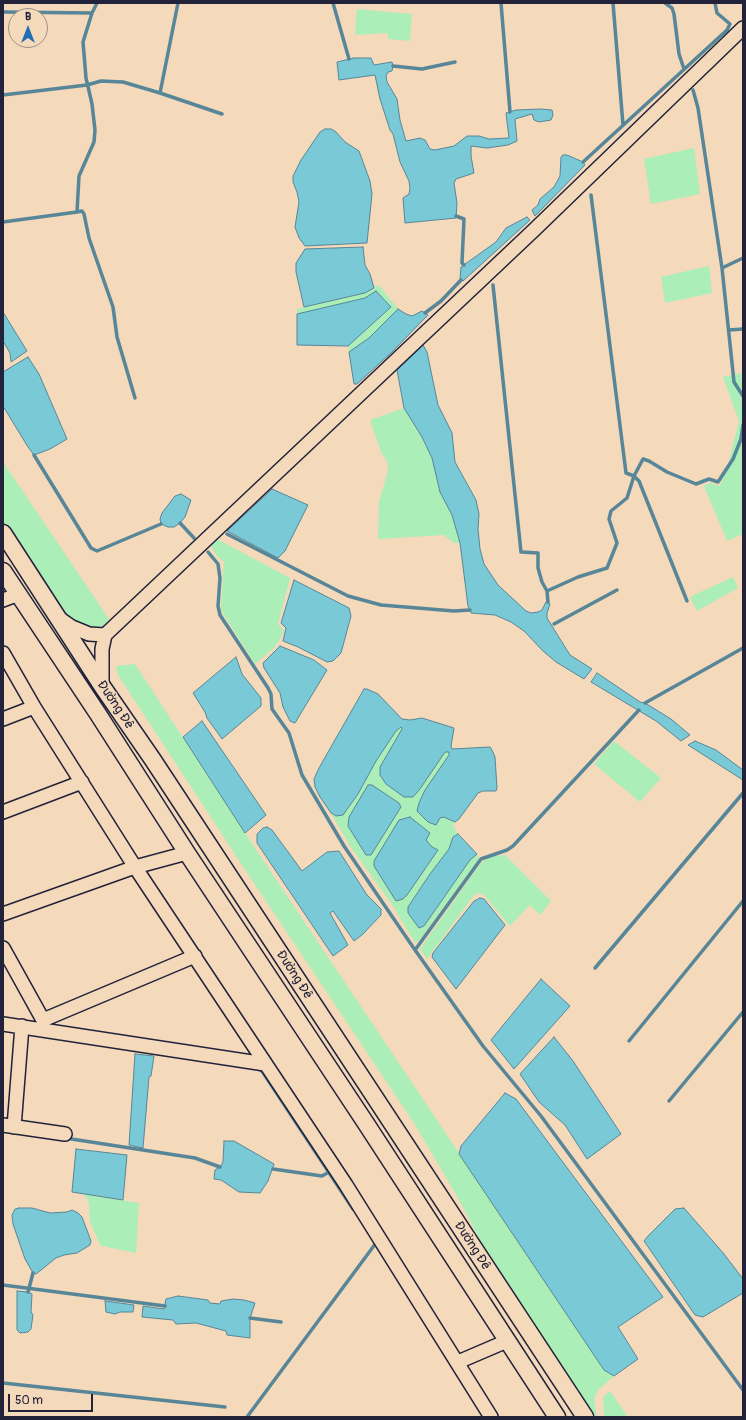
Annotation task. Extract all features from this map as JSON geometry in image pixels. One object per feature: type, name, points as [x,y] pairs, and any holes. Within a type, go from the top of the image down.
[{"type":"street","points":[[102,686],[102,649],[105,635],[528,236],[743,28]]},
{"type":"street","name":"Đường Đê","points":[[3,534],[583,1416]]},
{"type":"street","name":"Đường Đê","points":[[3,571],[20,594],[187,853],[371,1131],[557,1417]]},
{"type":"street","points":[[3,600],[20,594]]},
{"type":"street","points":[[58,617],[72,627],[89,634],[105,635]]},
{"type":"street","points":[[3,653],[34,708],[135,867],[350,1191],[492,1417]]},
{"type":"street","points":[[3,719],[34,708]]},
{"type":"street","points":[[3,914],[135,867],[187,853],[153,760]]},
{"type":"street","points":[[3,812],[82,782]]},
{"type":"street","points":[[3,948],[41,1025]]},
{"type":"street","points":[[41,1025],[195,956]]},
{"type":"street","points":[[3,1024],[22,1026],[41,1025],[265,1064]]},
{"type":"street","points":[[22,1026],[9,1126],[66,1134]]},
{"type":"street","points":[[458,1362],[507,1341]]},
{"type":"green space","points":[[357,9],[412,14],[410,41],[389,39],[387,33],[355,35]]},
{"type":"green space","points":[[694,148],[700,194],[651,204],[644,159]]},
{"type":"green space","points":[[709,266],[712,293],[665,303],[661,277]]},
{"type":"green space","points":[[379,285],[398,309],[369,338],[349,352],[348,346],[391,307],[377,292],[365,298],[297,314],[297,309],[365,293]]},
{"type":"green space","points":[[743,373],[743,534],[727,541],[704,486],[709,483],[720,486],[729,461],[739,421],[723,377]]},
{"type":"green space","points":[[404,408],[422,437],[432,458],[440,492],[452,515],[460,543],[454,543],[444,535],[378,539],[379,502],[388,471],[387,461],[382,454],[370,420]]},
{"type":"green space","points":[[3,462],[109,619],[105,625],[96,628],[87,628],[71,620],[57,607],[3,525]]},
{"type":"green space","points":[[215,538],[290,578],[278,624],[284,630],[274,648],[255,664],[222,612],[221,605],[224,562],[216,555],[211,546]]},
{"type":"green space","points":[[733,577],[738,588],[697,611],[690,597]]},
{"type":"green space","points":[[135,664],[245,833],[604,1370],[614,1376],[598,1390],[594,1399],[597,1417],[592,1417],[493,1265],[458,1198],[414,1123],[244,868],[118,675],[116,666]]},
{"type":"green space","points":[[401,727],[403,729],[399,736],[413,797],[445,752],[449,752],[436,825],[440,818],[444,817],[455,822],[453,826],[458,834],[453,837],[449,849],[408,907],[419,928],[424,926],[470,860],[477,854],[479,859],[419,941],[415,942],[391,903],[352,849],[331,813],[336,816],[358,794],[376,761],[396,731]],"holes":[[[372,785],[399,803],[401,807],[366,854],[348,826]],[[410,817],[430,833],[425,840],[432,847],[438,850],[374,861]]]},
{"type":"green space","points":[[614,741],[661,778],[640,802],[594,764]]},
{"type":"green space","points":[[505,855],[551,901],[540,915],[530,905],[510,926],[483,894],[475,894],[427,959],[420,949],[480,864],[494,856]]},
{"type":"green space","points":[[82,1194],[139,1203],[136,1253],[102,1246],[99,1243],[90,1221],[89,1203],[87,1198]]},
{"type":"green space","points":[[610,1391],[628,1417],[604,1417],[603,1397]]},
{"type":"water","points":[[354,58],[371,58],[374,65],[392,62],[392,71],[388,72],[386,76],[387,82],[397,99],[400,120],[406,141],[420,138],[425,140],[430,149],[435,150],[454,146],[467,136],[479,136],[489,139],[509,138],[506,113],[516,110],[552,110],[553,115],[551,120],[539,122],[534,120],[532,114],[515,119],[517,141],[508,145],[487,148],[471,146],[474,173],[456,179],[454,183],[457,203],[456,218],[405,223],[403,198],[409,194],[409,181],[400,162],[393,134],[390,130],[380,99],[375,75],[339,80],[337,62]]},
{"type":"water","points":[[325,129],[331,129],[336,132],[345,142],[359,151],[370,181],[372,194],[367,243],[305,246],[299,238],[295,227],[299,202],[293,182],[293,176],[301,160],[320,132]]},
{"type":"water","points":[[563,155],[567,155],[583,162],[585,165],[535,216],[532,210],[538,205],[540,199],[554,187],[560,176],[561,157]]},
{"type":"water","points":[[527,217],[530,220],[463,281],[460,279],[461,267],[496,242],[506,228]]},
{"type":"water","points":[[363,247],[365,265],[370,274],[374,288],[365,293],[304,307],[296,272],[296,263],[305,249]]},
{"type":"water","points":[[376,291],[391,307],[348,346],[297,345],[297,314],[365,298]]},
{"type":"water","points":[[398,309],[412,316],[422,311],[428,315],[392,352],[357,384],[354,384],[349,352],[369,338]]},
{"type":"water","points":[[3,312],[27,351],[11,362],[10,353],[3,341]]},
{"type":"water","points":[[423,345],[427,352],[438,405],[452,433],[455,462],[476,500],[479,514],[478,529],[480,549],[484,564],[498,585],[526,611],[531,613],[538,612],[542,610],[546,602],[550,604],[547,618],[570,655],[592,669],[584,679],[556,662],[524,631],[511,622],[495,615],[471,613],[468,606],[460,543],[452,515],[440,492],[432,458],[422,437],[404,408],[397,370]]},
{"type":"water","points":[[28,357],[39,374],[67,439],[50,449],[34,455],[3,406],[3,372]]},
{"type":"water","points":[[272,489],[308,505],[285,551],[278,558],[227,531]]},
{"type":"water","points":[[181,494],[191,500],[185,517],[174,527],[168,527],[161,524],[160,519],[162,513],[175,496]]},
{"type":"water","points":[[294,580],[349,608],[351,616],[341,653],[333,661],[327,662],[283,641],[286,628],[281,623]]},
{"type":"water","points":[[280,646],[314,660],[327,670],[295,723],[290,721],[283,707],[280,693],[264,668],[263,663]]},
{"type":"water","points":[[236,657],[242,674],[261,698],[261,706],[222,739],[207,718],[193,693]]},
{"type":"water","points":[[597,673],[640,702],[645,703],[671,719],[690,735],[681,741],[656,721],[591,682]]},
{"type":"water","points":[[364,689],[378,694],[402,719],[410,720],[422,718],[454,728],[451,746],[452,749],[490,747],[495,757],[496,791],[483,791],[478,793],[459,819],[455,822],[444,817],[440,818],[436,825],[428,822],[417,811],[419,803],[425,790],[449,755],[449,752],[445,752],[413,797],[404,797],[386,784],[380,775],[380,767],[402,729],[401,727],[396,731],[376,761],[358,794],[343,815],[336,816],[331,813],[315,787],[314,779]]},
{"type":"water","points":[[202,721],[266,815],[245,833],[183,737]]},
{"type":"water","points":[[695,741],[716,750],[743,770],[743,780],[688,745]]},
{"type":"water","points":[[368,785],[372,785],[399,803],[401,807],[371,855],[366,855],[348,826],[349,817]]},
{"type":"water","points":[[410,817],[430,833],[426,840],[432,847],[438,850],[407,895],[403,899],[396,901],[374,866],[374,861],[399,820]]},
{"type":"water","points":[[267,827],[272,830],[302,871],[327,852],[339,851],[367,895],[381,909],[381,915],[362,935],[354,941],[333,911],[330,913],[348,945],[333,956],[257,843],[257,834],[263,828]]},
{"type":"water","points":[[458,834],[477,854],[470,860],[424,926],[419,928],[408,913],[408,907],[449,849],[453,837]]},
{"type":"water","points":[[480,898],[484,899],[505,925],[456,989],[432,957],[433,953],[474,901]]},
{"type":"water","points":[[541,979],[570,1006],[514,1069],[491,1040]]},
{"type":"water","points":[[554,1037],[573,1061],[621,1134],[587,1159],[565,1125],[539,1102],[520,1074]]},
{"type":"water","points":[[135,1054],[154,1056],[151,1076],[149,1077],[143,1148],[129,1145]]},
{"type":"water","points":[[505,1093],[516,1099],[663,1297],[618,1327],[638,1359],[614,1376],[604,1370],[459,1154],[461,1146]]},
{"type":"water","points":[[224,1141],[234,1141],[274,1164],[268,1181],[260,1193],[239,1192],[221,1180],[214,1179],[215,1170],[220,1167],[223,1162]]},
{"type":"water","points":[[76,1149],[127,1155],[123,1200],[72,1192]]},
{"type":"water","points":[[32,1208],[50,1213],[67,1212],[72,1210],[78,1213],[82,1217],[91,1241],[90,1245],[77,1253],[56,1258],[36,1274],[33,1273],[25,1259],[13,1224],[12,1215],[15,1209]]},
{"type":"water","points":[[684,1208],[724,1254],[743,1279],[743,1293],[703,1317],[695,1315],[644,1241],[675,1209]]},
{"type":"water","points":[[17,1291],[32,1294],[31,1312],[33,1315],[31,1329],[28,1332],[20,1333],[17,1330]]},
{"type":"water","points":[[178,1296],[208,1300],[210,1303],[220,1304],[221,1301],[233,1299],[255,1303],[250,1318],[250,1338],[227,1335],[226,1331],[196,1323],[176,1324],[173,1320],[142,1317],[143,1306],[164,1309],[166,1299]]},
{"type":"water","points":[[105,1301],[134,1305],[133,1312],[120,1312],[115,1314],[106,1312]]},
{"type":"waterway","points":[[3,222],[77,212],[79,176],[94,142],[95,130],[92,104],[86,78],[83,42],[92,13],[97,3]]},
{"type":"waterway","points":[[160,93],[178,3]]},
{"type":"waterway","points":[[333,3],[349,59]]},
{"type":"waterway","points":[[501,3],[510,112]]},
{"type":"waterway","points":[[613,3],[623,125]]},
{"type":"waterway","points":[[665,3],[672,8],[674,14],[679,54],[684,69]]},
{"type":"waterway","points":[[583,162],[727,30],[730,24],[717,13],[715,3]]},
{"type":"waterway","points":[[3,12],[92,13]]},
{"type":"waterway","points":[[393,66],[422,69],[455,62]]},
{"type":"waterway","points":[[3,95],[87,85],[101,81],[123,82],[222,114]]},
{"type":"waterway","points":[[693,90],[698,108],[722,268],[734,382],[743,396]]},
{"type":"waterway","points":[[591,195],[626,473],[634,476],[639,481],[687,601]]},
{"type":"waterway","points":[[77,212],[82,211],[84,214],[89,238],[113,307],[117,337],[135,398]]},
{"type":"waterway","points":[[456,216],[464,219],[462,263],[464,265]]},
{"type":"waterway","points":[[722,268],[743,258]]},
{"type":"waterway","points":[[425,313],[441,301],[461,280]]},
{"type":"waterway","points":[[493,285],[521,552],[538,553],[538,568],[542,582],[547,591],[578,577],[607,568],[617,543],[609,519],[611,511],[627,498],[634,476],[643,459],[667,472],[696,484],[709,479],[718,482],[733,459],[741,439],[743,425]]},
{"type":"waterway","points":[[729,330],[743,329]]},
{"type":"waterway","points":[[34,455],[91,548],[97,551],[161,524]]},
{"type":"waterway","points":[[180,523],[194,538]]},
{"type":"waterway","points":[[227,534],[348,596],[381,605],[454,611],[470,610]]},
{"type":"waterway","points":[[208,552],[218,564],[220,578],[218,606],[220,615],[268,688],[271,694],[272,709],[289,733],[302,775],[344,846],[483,1046],[541,1116],[743,1390]]},
{"type":"waterway","points":[[554,624],[617,590]]},
{"type":"waterway","points":[[547,591],[548,602]]},
{"type":"waterway","points":[[645,703],[743,648]]},
{"type":"waterway","points":[[415,950],[481,859],[507,850],[513,846],[639,710]]},
{"type":"waterway","points":[[595,968],[743,793]]},
{"type":"waterway","points":[[629,1041],[743,901]]},
{"type":"waterway","points":[[669,1101],[743,1012]]},
{"type":"waterway","points":[[256,1068],[262,1071],[353,1209]]},
{"type":"waterway","points":[[65,1138],[195,1158],[220,1167]]},
{"type":"waterway","points":[[273,1169],[322,1176],[329,1172]]},
{"type":"waterway","points":[[247,1417],[376,1243],[374,1241]]},
{"type":"waterway","points":[[28,1292],[33,1273]]},
{"type":"waterway","points":[[3,1285],[165,1306]]},
{"type":"waterway","points":[[250,1318],[281,1322]]},
{"type":"waterway","points":[[3,1383],[225,1407]]}]
